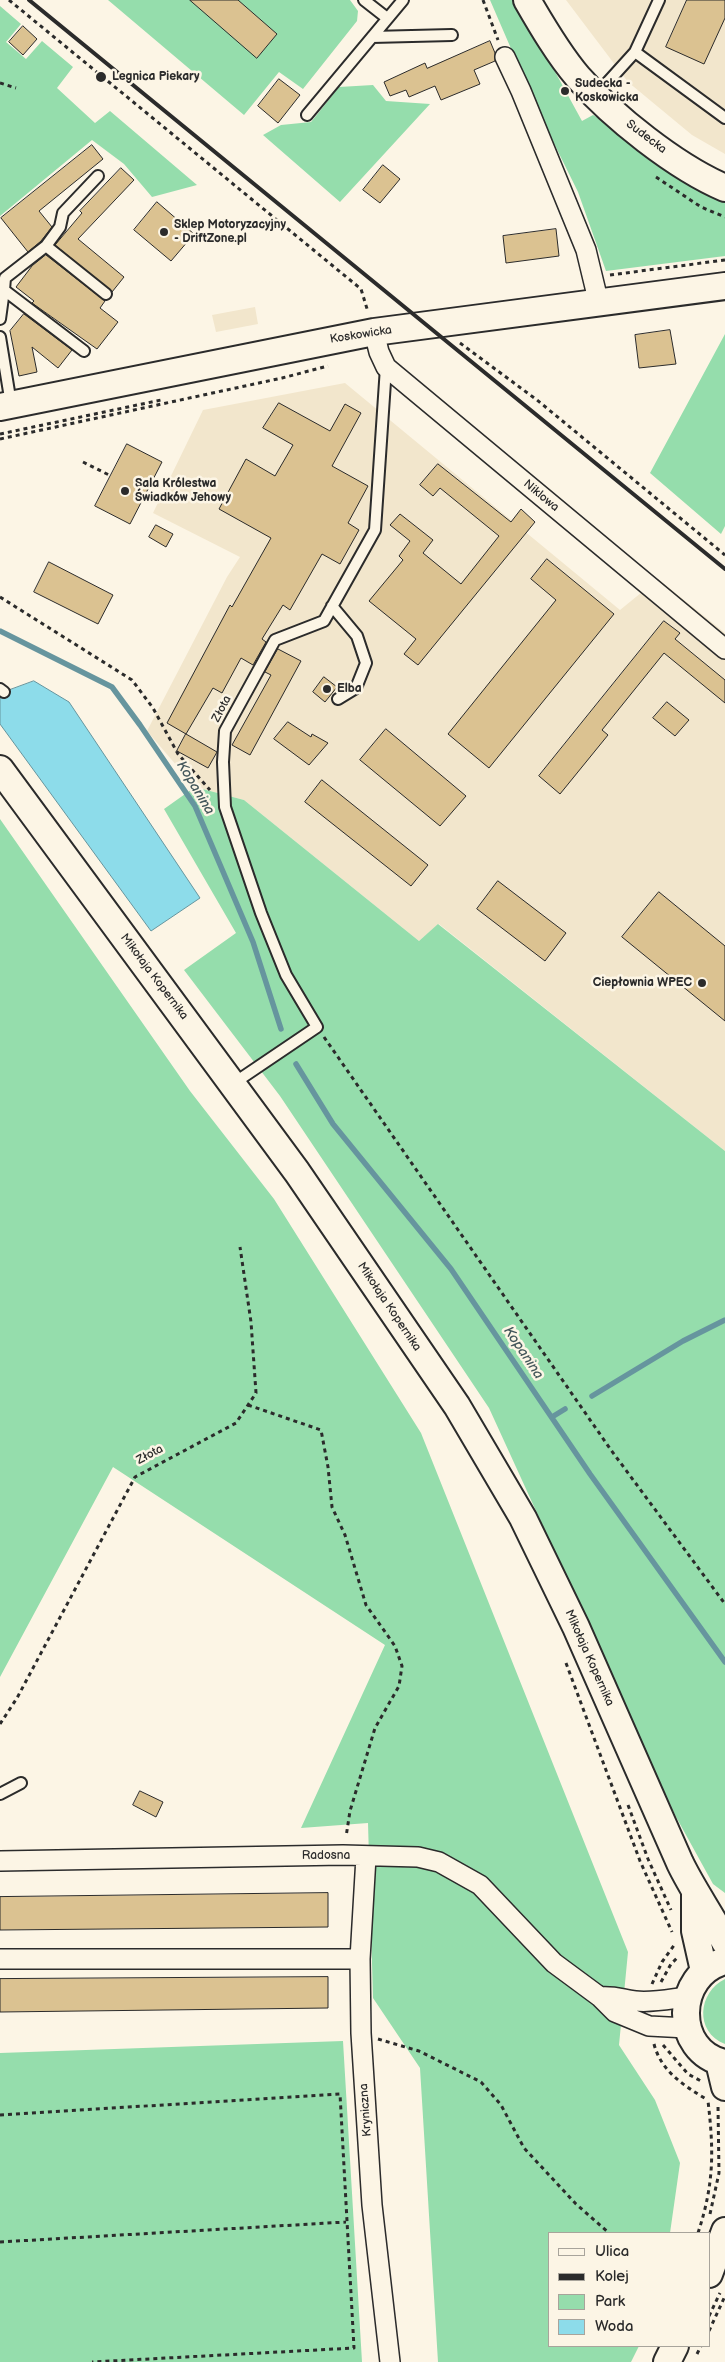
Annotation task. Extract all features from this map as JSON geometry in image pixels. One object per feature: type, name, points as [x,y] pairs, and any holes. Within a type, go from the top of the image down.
[{"type":"street","name":"Sudecka","points":[[528,0],[578,77],[596,95],[630,125],[672,157],[725,188]]},
{"type":"street","points":[[505,57],[521,91],[586,250],[596,294]]},
{"type":"street","name":"Koskowicka","points":[[6,406],[372,324],[434,324],[596,294],[725,286]]},
{"type":"street","name":"Niklowa","points":[[372,324],[379,352],[386,367],[725,648]]},
{"type":"street","name":"Mikołaja Kopernika","points":[[0,769],[308,1188],[457,1406],[523,1518],[576,1627],[695,1894],[715,1922],[725,1942]]},
{"type":"street","name":"Radosna","points":[[0,1861],[343,1855],[418,1857],[439,1862],[480,1885],[554,1963],[600,1997],[615,2012],[635,2022],[649,2026],[687,2028]]},
{"type":"street","name":"Kryniczna","points":[[366,1856],[360,1959],[361,2033],[372,2205],[390,2362]]},
{"type":"street","name":"Mikołaja Kopernika","points":[[695,1894],[695,1932],[714,1966]]},
{"type":"street","points":[[0,1960],[360,1959]]},
{"type":"street","points":[[714,1966],[694,1983],[687,1997],[685,2012],[687,2028],[694,2042],[705,2054],[722,2063],[716,2095]]},
{"type":"street","points":[[600,1997],[618,1996],[633,2000],[658,2001],[687,1997]]},
{"type":"street","points":[[716,2282],[717,2223]]},
{"type":"street","points":[[666,2362],[674,2347]]},
{"type":"lane","points":[[364,0],[387,18]]},
{"type":"lane","points":[[307,114],[403,0]]},
{"type":"lane","points":[[596,95],[635,52],[659,0]]},
{"type":"lane","points":[[372,37],[452,36]]},
{"type":"lane","points":[[635,52],[725,118]]},
{"type":"lane","points":[[0,319],[5,278],[46,246],[60,227],[63,213],[98,176]]},
{"type":"lane","points":[[46,246],[106,294]]},
{"type":"lane","points":[[4,290],[84,351]]},
{"type":"lane","points":[[0,337],[6,406]]},
{"type":"lane","name":"Złota","points":[[316,1027],[286,975],[261,913],[225,807],[222,762],[225,731],[240,700],[276,640],[324,621],[375,530],[386,367]]},
{"type":"lane","points":[[332,606],[358,636],[366,664],[356,688],[338,700]]},
{"type":"lane","points":[[235,1087],[243,1077],[316,1027]]},
{"type":"lane","points":[[0,1794],[21,1783]]},
{"type":"path","points":[[8,0],[361,289],[372,324]]},
{"type":"path","points":[[483,0],[505,57]]},
{"type":"path","points":[[0,83],[16,88]]},
{"type":"path","points":[[596,294],[611,274],[725,260]]},
{"type":"path","points":[[434,324],[537,400],[725,555]]},
{"type":"path","points":[[0,439],[272,380],[335,364]]},
{"type":"path","points":[[83,462],[111,476]]},
{"type":"path","points":[[0,597],[132,680],[153,708],[178,754],[225,807]]},
{"type":"path","points":[[316,1027],[611,1450],[725,1604]]},
{"type":"path","name":"Złota","points":[[0,1724],[17,1698],[135,1477],[236,1423],[256,1393],[251,1322],[240,1247]]},
{"type":"path","points":[[248,1405],[321,1430],[332,1507],[345,1535],[366,1605],[395,1646],[402,1666],[399,1686],[376,1728],[358,1783],[350,1811],[343,1855]]},
{"type":"path","points":[[565,1661],[640,1861],[673,1932]]},
{"type":"path","points":[[628,1804],[648,1859],[672,1910]]},
{"type":"path","points":[[361,2033],[419,2051],[481,2082],[501,2105],[524,2148],[576,2204],[608,2232]]},
{"type":"path","points":[[0,2115],[340,2094],[354,2348],[92,2362]]},
{"type":"path","points":[[716,2095],[718,2106],[717,2223]]},
{"type":"path","points":[[698,2232],[712,2175],[712,2136],[716,2095]]},
{"type":"path","points":[[0,2242],[346,2222]]},
{"type":"path","points":[[710,2311],[716,2282]]},
{"type":"path","points":[[710,2329],[725,2296]]},
{"type":"shaded area","points":[[566,0],[725,0],[725,154],[692,135],[628,82]]},
{"type":"shaded area","points":[[255,307],[258,324],[216,332],[212,315]]},
{"type":"shaded area","points":[[345,383],[620,610],[658,579],[725,633],[725,1151],[439,924],[419,941],[244,800],[195,787],[147,731],[227,577],[240,557],[153,513],[203,410]]},
{"type":"green space","points":[[108,0],[350,0],[358,11],[357,21],[303,89],[279,72],[244,115]]},
{"type":"green space","points":[[490,0],[517,0],[530,18],[553,68],[582,121],[593,115],[622,131],[725,199],[725,256],[606,271],[578,192],[538,111]]},
{"type":"green space","points":[[0,6],[21,24],[6,42],[26,59],[42,41],[73,67],[57,88],[95,123],[110,111],[197,185],[152,197],[124,164],[92,140],[0,216]]},
{"type":"green space","points":[[373,85],[386,101],[430,104],[340,202],[263,135],[281,125],[311,122],[339,87]]},
{"type":"green space","points":[[725,334],[725,526],[721,534],[650,473]]},
{"type":"green space","points":[[195,787],[244,800],[419,941],[438,924],[725,1151],[725,1893],[713,1884],[675,1815],[489,1408],[280,1096],[184,970],[236,933],[164,809]]},
{"type":"green space","points":[[0,819],[190,1091],[274,1199],[421,1433],[628,1952],[619,2045],[655,2100],[680,2163],[670,2232],[548,2232],[548,2347],[638,2347],[631,2362],[438,2362],[420,2068],[373,1998],[368,1823],[301,1828],[385,1645],[113,1467],[0,1677]]},
{"type":"green space","points":[[725,1979],[725,2044],[708,2031],[704,2022],[703,2012],[709,1993]]},
{"type":"green space","points":[[343,2041],[362,2362],[0,2362],[0,2053]]},
{"type":"water","points":[[34,681],[69,702],[200,898],[151,931],[0,724],[0,699],[4,692]]},
{"type":"building","points":[[190,0],[238,0],[277,34],[257,58]]},
{"type":"building","points":[[687,0],[725,0],[725,18],[704,64],[666,47]]},
{"type":"building","points":[[23,26],[37,39],[23,55],[9,42]]},
{"type":"building","points":[[490,41],[495,53],[495,61],[474,70],[480,84],[441,100],[435,86],[409,97],[406,90],[390,96],[384,82],[425,63],[427,68]]},
{"type":"building","points":[[279,79],[300,95],[278,123],[258,106]]},
{"type":"building","points":[[92,145],[103,159],[39,211],[52,227],[41,241],[28,252],[1,218]]},
{"type":"building","points":[[383,165],[400,179],[380,203],[363,190]]},
{"type":"building","points":[[121,168],[134,180],[78,239],[124,277],[112,292],[55,245],[82,213],[80,211]]},
{"type":"building","name":"Sklep Motoryzacyjny - DriftZone.pl","points":[[157,202],[194,234],[171,261],[134,230]]},
{"type":"building","points":[[556,229],[559,256],[506,263],[503,236]]},
{"type":"building","points":[[46,255],[105,301],[100,308],[118,322],[97,349],[32,303],[34,301],[16,287],[32,266]]},
{"type":"building","points":[[24,314],[72,350],[58,368],[32,347],[37,372],[19,376],[10,331]]},
{"type":"building","points":[[670,330],[676,364],[639,368],[635,335]]},
{"type":"building","points":[[279,403],[330,431],[345,404],[361,413],[332,466],[368,486],[348,523],[359,530],[340,564],[322,554],[290,610],[283,605],[262,639],[266,642],[253,665],[241,658],[222,693],[213,688],[186,734],[167,723],[230,605],[232,607],[271,538],[219,509],[246,459],[275,476],[293,445],[263,428]]},
{"type":"building","name":"Sala Królestwa Świadków Jehowy","points":[[127,444],[162,462],[130,524],[95,506]]},
{"type":"building","points":[[438,464],[511,522],[521,509],[535,522],[418,665],[404,654],[416,639],[369,601],[403,560],[399,556],[410,541],[390,525],[400,514],[433,540],[423,553],[461,584],[499,536],[440,488],[433,496],[420,485]]},
{"type":"building","points":[[156,525],[173,534],[166,547],[149,537]]},
{"type":"building","points":[[547,559],[614,614],[489,768],[448,734],[556,600],[531,579]]},
{"type":"building","points":[[49,562],[113,595],[98,624],[34,592]]},
{"type":"building","points":[[664,621],[680,633],[675,639],[725,680],[725,703],[664,653],[602,730],[608,735],[560,794],[539,776]]},
{"type":"building","points":[[278,649],[301,661],[250,755],[232,745],[271,675],[265,672]]},
{"type":"building","points":[[324,677],[337,687],[325,702],[313,692]]},
{"type":"building","points":[[667,702],[689,720],[675,736],[653,718]]},
{"type":"building","points":[[288,722],[311,737],[312,734],[328,743],[309,765],[274,739]]},
{"type":"building","points":[[386,729],[466,796],[440,826],[360,760]]},
{"type":"building","points":[[186,734],[217,752],[208,768],[177,751]]},
{"type":"building","points":[[322,780],[428,865],[411,886],[305,802]]},
{"type":"building","points":[[498,881],[566,933],[545,961],[477,909]]},
{"type":"building","name":"Ciepłownia WPEC","points":[[659,892],[725,946],[725,1021],[622,937]]},
{"type":"building","points":[[140,1791],[163,1802],[156,1817],[133,1805]]},
{"type":"building","points":[[328,1893],[328,1927],[0,1930],[0,1897]]},
{"type":"building","points":[[328,1977],[328,2008],[0,2012],[0,1979]]},
{"type":"waterway","name":"Kopanina","points":[[0,631],[112,687],[140,725],[195,806],[253,942],[281,1029]]},
{"type":"waterway","name":"Kopanina","points":[[296,1064],[333,1124],[451,1269],[590,1474],[725,1662]]},
{"type":"waterway","points":[[592,1396],[683,1341],[725,1320]]},
{"type":"waterway","points":[[552,1417],[565,1409]]},
{"type":"railway","points":[[29,0],[725,569]]},
{"type":"place","name":"Legnica Piekary","points":[[101,77]]},
{"type":"place","name":"Sudecka - Koskowicka","points":[[565,91]]},
{"type":"place","name":"Sklep Motoryzacyjny - DriftZone.pl","points":[[164,232]]},
{"type":"place","name":"Sala Królestwa Świadków Jehowy","points":[[125,491]]},
{"type":"place","name":"Elba","points":[[327,689]]},
{"type":"place","name":"Ciepłownia WPEC","points":[[702,983]]}]
